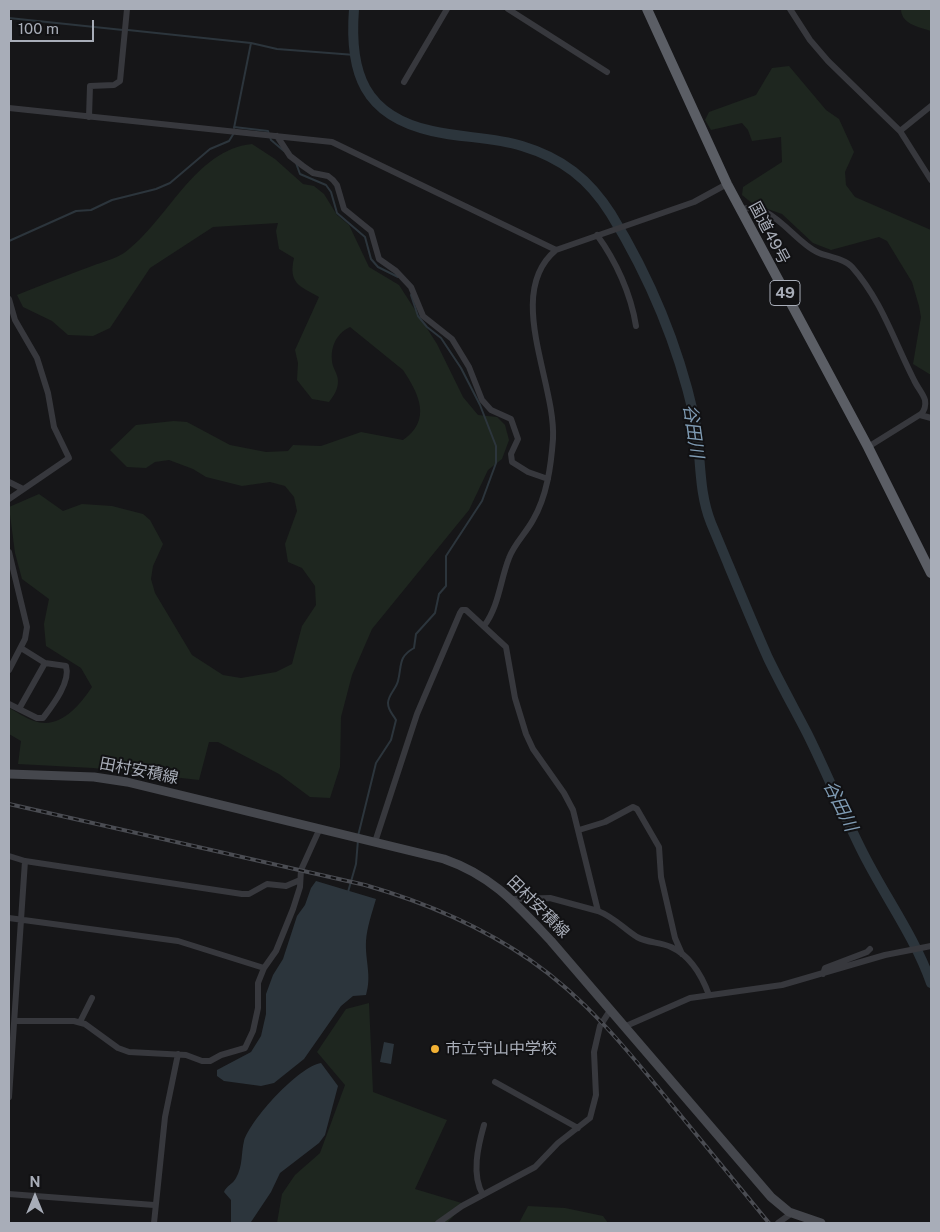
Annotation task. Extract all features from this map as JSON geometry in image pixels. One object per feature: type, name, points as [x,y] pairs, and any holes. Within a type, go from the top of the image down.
[{"type":"highway","name":"国道49号","points":[[647,9],[739,210],[868,447],[931,573]]},
{"type":"main road","name":"田村安積線","points":[[9,774],[94,777],[127,782],[320,828],[459,864],[488,879],[513,899],[611,1009],[771,1197],[792,1213],[821,1223]]},
{"type":"street","points":[[89,116],[90,86],[114,85],[120,80],[127,9]]},
{"type":"street","points":[[404,82],[447,9]]},
{"type":"street","points":[[508,9],[608,72]]},
{"type":"street","points":[[790,9],[810,40],[900,132],[931,180]]},
{"type":"street","points":[[900,132],[931,106]]},
{"type":"street","points":[[9,108],[277,136],[335,144],[556,250]]},
{"type":"street","points":[[277,136],[290,156],[313,173],[328,176],[334,180],[344,209],[371,231],[379,259],[396,271],[411,287],[423,316],[452,339],[469,367],[482,400],[492,410],[508,417],[513,422],[518,439],[511,454],[512,462],[523,469],[548,479]]},
{"type":"street","points":[[484,626],[493,611],[509,557],[539,509],[548,479],[553,438],[552,422],[532,311],[538,272],[556,250],[694,202],[727,184]]},
{"type":"street","points":[[739,210],[746,207],[764,212],[807,246],[852,267],[882,309],[925,402],[931,408]]},
{"type":"street","points":[[598,235],[621,278],[634,310],[636,326]]},
{"type":"street","points":[[9,299],[14,320],[36,358],[47,388],[54,427],[69,458],[9,499]]},
{"type":"street","points":[[868,447],[920,415],[925,410],[925,402]]},
{"type":"street","points":[[920,415],[931,418]]},
{"type":"street","points":[[9,482],[23,489]]},
{"type":"street","points":[[9,552],[27,633],[21,648],[9,668]]},
{"type":"street","points":[[375,842],[417,714],[460,613],[462,610],[466,610],[506,646],[515,698],[526,734],[533,749],[569,801],[579,830],[598,911]]},
{"type":"street","points":[[9,704],[37,718],[43,718],[62,688],[68,671],[66,666],[45,663],[21,648]]},
{"type":"street","points":[[19,709],[45,663]]},
{"type":"street","points":[[579,830],[605,822],[633,807],[637,809],[659,847],[661,878],[675,938],[682,954]]},
{"type":"street","points":[[15,1022],[60,1020],[80,1022],[118,1048],[129,1052],[178,1054],[205,1062],[230,1051],[240,1050],[247,1045],[253,1031],[258,1008],[258,983],[264,968],[276,950],[293,909],[302,870],[320,828]]},
{"type":"street","points":[[9,856],[26,861],[242,894],[250,894],[267,884],[286,886],[300,880]]},
{"type":"street","points":[[9,1097],[26,861]]},
{"type":"street","points":[[513,899],[550,898],[608,915],[636,936],[671,947],[682,954],[694,967],[709,995]]},
{"type":"street","points":[[9,918],[178,941],[264,968]]},
{"type":"street","points":[[626,1026],[681,1002],[709,995],[782,985],[886,955],[931,946]]},
{"type":"street","points":[[823,974],[825,968],[865,953],[870,948]]},
{"type":"street","points":[[9,980],[17,981]]},
{"type":"street","points":[[80,1022],[92,998]]},
{"type":"street","points":[[438,1223],[462,1206],[535,1167],[554,1147],[590,1118],[595,1102],[594,1052],[600,1026],[611,1009]]},
{"type":"street","points":[[154,1223],[154,1205],[165,1117],[178,1054]]},
{"type":"street","points":[[494,1082],[578,1128]]},
{"type":"street","points":[[483,1195],[479,1188],[477,1174],[478,1145],[484,1125]]},
{"type":"street","points":[[9,1194],[154,1205]]},
{"type":"street","points":[[778,1223],[792,1213]]},
{"type":"shaded area","points":[[901,9],[931,9],[931,31],[907,21]]},
{"type":"shaded area","points":[[789,66],[826,110],[839,119],[854,152],[845,172],[846,185],[855,197],[931,230],[931,375],[913,364],[921,317],[919,306],[912,282],[887,241],[879,237],[831,250],[813,243],[782,214],[753,204],[742,195],[743,187],[782,162],[781,137],[752,141],[748,130],[742,123],[711,130],[705,120],[709,112],[756,95],[772,68]]},
{"type":"shaded area","points":[[252,144],[275,159],[303,184],[314,186],[324,194],[337,215],[349,225],[369,267],[399,285],[437,344],[463,397],[478,415],[497,417],[505,425],[509,440],[502,459],[488,470],[469,510],[372,629],[352,675],[341,717],[340,767],[330,798],[310,797],[279,774],[218,742],[209,742],[199,780],[93,768],[18,764],[21,741],[9,734],[9,708],[34,721],[52,722],[60,719],[75,708],[92,687],[81,668],[46,646],[44,624],[49,599],[22,579],[15,553],[9,507],[39,494],[63,511],[82,504],[112,506],[143,514],[150,520],[163,544],[153,566],[151,579],[155,593],[192,655],[223,675],[241,678],[276,672],[292,664],[302,626],[316,605],[315,586],[302,568],[288,562],[285,544],[297,511],[294,497],[285,486],[270,482],[242,486],[206,477],[193,469],[169,460],[155,462],[146,468],[127,467],[110,450],[136,425],[174,421],[187,422],[230,445],[266,452],[288,451],[293,445],[321,446],[361,432],[403,440],[412,432],[417,424],[420,415],[418,397],[403,370],[350,327],[340,334],[334,343],[332,360],[338,377],[338,384],[329,402],[312,399],[297,380],[298,363],[295,350],[319,297],[301,287],[294,279],[294,258],[279,249],[276,231],[278,223],[213,227],[150,268],[110,328],[93,336],[68,335],[52,321],[23,307],[17,295],[113,259],[124,253],[140,239],[198,173],[214,159],[232,149]]},
{"type":"shaded area","points":[[316,881],[376,899],[366,941],[368,988],[366,995],[353,996],[341,1006],[304,1059],[274,1083],[261,1086],[224,1081],[217,1076],[217,1070],[251,1052],[261,1036],[266,1014],[266,994],[273,975],[283,959],[297,916],[305,905],[311,888]]},
{"type":"shaded area","points":[[369,1003],[373,1092],[447,1120],[415,1189],[465,1204],[447,1223],[277,1223],[282,1194],[295,1175],[320,1153],[345,1085],[317,1052],[346,1009]]},
{"type":"shaded area","points":[[384,1042],[394,1044],[391,1064],[380,1062]]},
{"type":"shaded area","points":[[321,1063],[338,1086],[325,1135],[319,1143],[280,1173],[271,1192],[251,1222],[231,1223],[231,1200],[224,1192],[235,1180],[238,1173],[244,1141],[248,1131],[276,1095],[300,1074]]},
{"type":"shaded area","points":[[528,1206],[565,1208],[603,1216],[608,1223],[519,1223]]},
{"type":"waterway","name":"谷田川","points":[[354,9],[353,32],[359,72],[366,88],[376,103],[390,115],[409,124],[432,131],[511,143],[550,157],[584,180],[611,214],[650,286],[680,363],[694,416],[704,497],[711,523],[768,658],[814,747],[861,849],[916,948],[931,983]]},
{"type":"waterway","points":[[9,18],[123,30]]},
{"type":"waterway","points":[[128,30],[251,43],[277,49],[355,55]]},
{"type":"waterway","points":[[234,128],[251,43]]},
{"type":"waterway","points":[[234,127],[268,131],[271,140],[284,151]]},
{"type":"waterway","points":[[9,241],[76,211],[91,210],[112,200],[156,189],[170,183],[210,149],[229,141],[234,133]]},
{"type":"waterway","points":[[296,163],[300,174],[326,185],[331,192],[337,213],[365,237],[371,259],[378,267],[398,277]]},
{"type":"waterway","points":[[358,836],[376,763],[391,740],[396,720],[388,703],[389,697],[396,687],[403,658],[414,648],[416,634],[435,613],[439,594],[446,586],[446,556],[482,501],[496,463],[496,446],[480,405],[461,368],[441,338],[427,327],[418,316],[411,295]]},
{"type":"waterway","points":[[348,892],[356,864],[358,840]]},
{"type":"railway","points":[[9,804],[365,885],[430,907],[471,925],[511,947],[550,975],[587,1007],[604,1025],[769,1223]]},
{"type":"place","name":"市立守山中学校","points":[[435,1049]]}]
